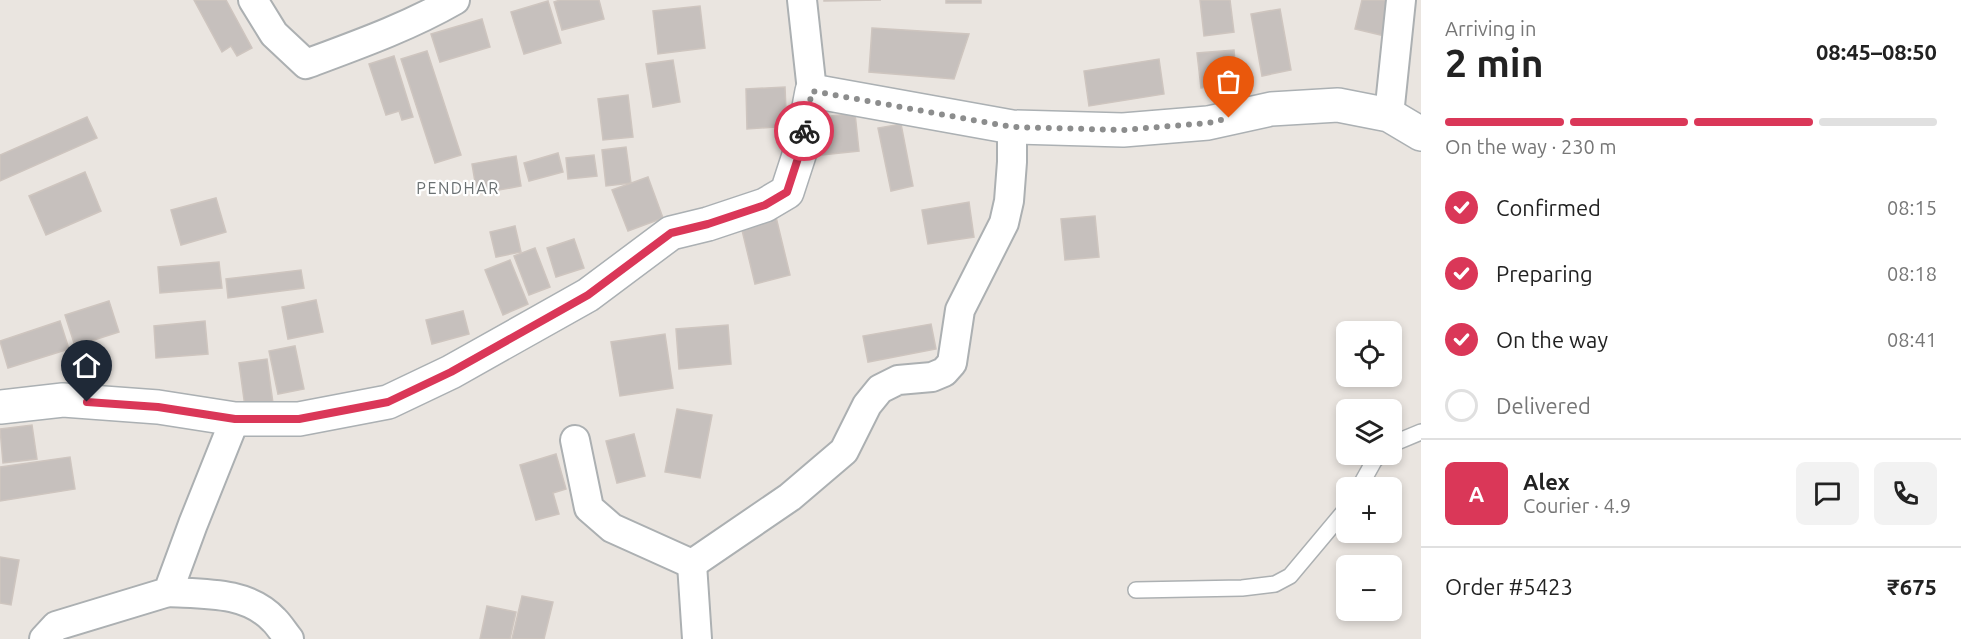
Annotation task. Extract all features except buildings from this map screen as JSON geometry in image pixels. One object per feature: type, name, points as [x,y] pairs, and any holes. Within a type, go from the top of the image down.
[{"type":"street","points":[[253,0],[274,34],[306,64],[391,31],[455,0]]},
{"type":"street","points":[[0,407],[63,400],[158,407],[235,419],[299,419],[388,402],[451,372],[588,295],[671,233],[708,224],[765,205],[787,192],[801,149],[812,91],[802,0]]},
{"type":"street","points":[[1389,115],[1401,0]]},
{"type":"street","points":[[812,91],[1012,127],[1123,130],[1208,123],[1270,109],[1338,105],[1389,115],[1421,134]]},
{"type":"street","points":[[692,564],[790,497],[844,451],[867,405],[880,389],[898,380],[932,377],[944,372],[952,363],[960,310],[1005,223],[1012,162],[1012,127]]},
{"type":"street","points":[[168,592],[235,419]]},
{"type":"street","points":[[575,440],[589,508],[612,528],[692,564]]},
{"type":"street","points":[[692,564],[697,639]]},
{"type":"street","points":[[44,639],[56,626],[168,592],[219,594],[249,602],[273,619],[289,639]]},
{"type":"lane","points":[[1402,440],[1421,432]]},
{"type":"lane","points":[[1136,590],[1242,588],[1275,584],[1290,576],[1336,521]]},
{"type":"way so far","points":[[804,131],[812,91],[1012,127],[1123,130],[1208,123],[1229,118]]},
{"type":"district","name":"PENDHAR","points":[[458,188]]},
{"type":"route","points":[[87,402],[158,407],[235,419],[299,419],[388,402],[451,372],[588,295],[671,233],[708,224],[765,205],[787,192],[801,149],[804,131]]}]
